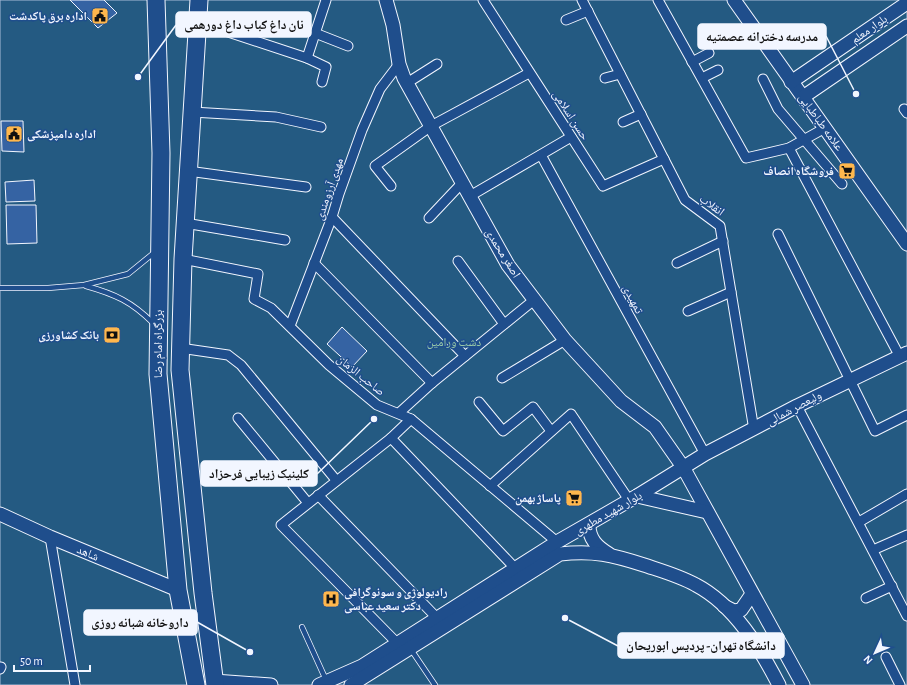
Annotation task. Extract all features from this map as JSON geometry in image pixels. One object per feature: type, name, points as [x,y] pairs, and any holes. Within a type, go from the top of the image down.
[{"type":"highway","name":"بزرگراه امام رضا","points":[[156,0],[161,153],[158,374],[178,590],[196,685]]},
{"type":"highway","name":"بزرگراه امام رضا","points":[[199,0],[185,223],[180,348],[181,377],[203,593],[214,683]]},
{"type":"main road","name":"اصغر محمدی","points":[[386,0],[393,25],[399,64],[407,83],[508,265],[565,340],[621,401],[655,427],[683,467]]},
{"type":"main road","name":"علامه طباطبایی","points":[[734,0],[907,244]]},
{"type":"main road","name":"بلوار معلم","points":[[791,82],[907,3]]},
{"type":"main road","name":"بلوار معلم","points":[[803,97],[907,26]]},
{"type":"main road","name":"ولیعصر شمالی","points":[[683,467],[797,406],[904,355]]},
{"type":"main road","name":"بلوار شهید مطهری","points":[[351,685],[404,646],[437,618],[557,542],[683,467]]},
{"type":"main road","points":[[683,467],[803,685]]},
{"type":"main road","points":[[633,498],[707,512]]},
{"type":"main road","name":"شاهد","points":[[0,514],[50,537],[178,590]]},
{"type":"main road","points":[[589,524],[589,533],[592,539],[601,549],[610,555]]},
{"type":"main road","name":"بلوار شهید مطهری","points":[[323,683],[404,646],[560,554],[583,551],[610,555],[655,569],[697,585],[724,606],[759,648],[779,685]]},
{"type":"main road","points":[[724,606],[734,610],[741,610],[752,594]]},
{"type":"main road","points":[[741,627],[744,615],[752,609],[764,615]]},
{"type":"main road","points":[[214,683],[271,685]]},
{"type":"street","points":[[307,58],[324,0]]},
{"type":"street","name":"حسن اسلامی","points":[[483,0],[529,73],[604,186],[664,159]]},
{"type":"street","name":"انقلاب","points":[[582,0],[685,200],[720,226],[754,430]]},
{"type":"street","points":[[658,0],[746,158],[789,148],[825,128]]},
{"type":"street","points":[[566,20],[588,11]]},
{"type":"street","points":[[198,22],[307,58],[326,68],[322,82]]},
{"type":"street","points":[[315,33],[348,46]]},
{"type":"street","points":[[692,62],[709,53]]},
{"type":"street","name":"مهدی آرزومندی","points":[[290,326],[332,217],[338,194],[362,130],[380,88],[399,64]]},
{"type":"street","points":[[407,83],[437,64]]},
{"type":"street","points":[[702,78],[718,70]]},
{"type":"street","points":[[391,186],[375,166],[431,126],[529,73]]},
{"type":"street","points":[[605,78],[620,74]]},
{"type":"street","points":[[763,79],[778,109],[842,184]]},
{"type":"street","points":[[192,112],[276,117],[321,127]]},
{"type":"street","points":[[623,122],[641,114]]},
{"type":"street","points":[[470,196],[571,137]]},
{"type":"street","points":[[789,148],[904,355]]},
{"type":"street","name":"تمهیدی","points":[[542,154],[660,374],[705,454]]},
{"type":"street","points":[[188,171],[306,187]]},
{"type":"street","points":[[429,218],[462,183]]},
{"type":"street","points":[[332,217],[465,356]]},
{"type":"street","points":[[185,223],[285,240]]},
{"type":"street","points":[[778,234],[875,431],[907,415]]},
{"type":"street","points":[[678,263],[723,242]]},
{"type":"street","name":"صاحب الزمان","points":[[183,260],[258,274],[254,299],[271,308],[329,365],[377,405],[399,413],[411,420],[557,542]]},
{"type":"street","points":[[458,261],[504,324]]},
{"type":"street","points":[[314,264],[432,383]]},
{"type":"street","points":[[688,311],[732,292]]},
{"type":"street","points":[[399,413],[432,383],[534,300]]},
{"type":"street","points":[[502,378],[565,340]]},
{"type":"street","points":[[180,348],[228,355],[241,365],[336,480]]},
{"type":"street","points":[[478,402],[503,432],[534,407],[551,431]]},
{"type":"street","points":[[797,406],[907,616]]},
{"type":"street","points":[[490,486],[571,414],[633,498]]},
{"type":"street","points":[[238,418],[308,503]]},
{"type":"street","points":[[404,646],[281,525],[391,438],[411,420]]},
{"type":"street","points":[[391,438],[516,569]]},
{"type":"street","points":[[859,522],[907,494]]},
{"type":"street","points":[[318,495],[437,618]]},
{"type":"street","points":[[873,550],[907,535]]},
{"type":"street","points":[[50,537],[75,685]]},
{"type":"street","points":[[866,598],[892,586]]},
{"type":"street","points":[[886,657],[900,685]]},
{"type":"lane","points":[[0,288],[48,288],[84,285],[128,274],[160,248]]},
{"type":"lane","points":[[84,285],[105,291],[126,300],[139,309],[158,327]]},
{"type":"lane","points":[[302,627],[323,683]]},
{"type":"lane","points":[[404,646],[436,685]]},
{"type":"green space","name":"دشت ورامین","points":[[0,0],[907,0],[907,685],[0,685]]},
{"type":"building","name":"اداره برق پاکدشت","points":[[70,0],[104,0],[117,13],[98,28]]},
{"type":"building","points":[[1,121],[23,121],[24,152],[2,151]]},
{"type":"building","points":[[34,180],[35,201],[6,202],[5,182]]},
{"type":"building","points":[[6,205],[36,205],[37,243],[7,244]]},
{"type":"building","points":[[342,327],[367,351],[352,367],[327,344]]},
{"type":"place","name":"اداره برق پاکدشت","points":[[100,16]]},
{"type":"place","name":"نان داغ کباب داغ دورهمی","points":[[138,77]]},
{"type":"place","name":"مدرسه دخترانه عصمتیه","points":[[856,94]]},
{"type":"place","name":"اداره دامپزشکی","points":[[14,134]]},
{"type":"place","name":"فروشگاه انصاف","points":[[847,171]]},
{"type":"place","name":"بانک کشاورزی","points":[[112,335]]},
{"type":"place","name":"کلینیک زیبایی فرحزاد","points":[[374,419]]},
{"type":"place","name":"پاساژ بهمن","points":[[574,498]]},
{"type":"place","name":"رادیولوژی و سونوگرافی دکتر سعید عباسی","points":[[331,599]]},
{"type":"place","name":"دانشگاه تهران- پردیس ابوریحان","points":[[565,618]]},
{"type":"place","name":"داروخانه شبانه روزی","points":[[250,652]]}]
